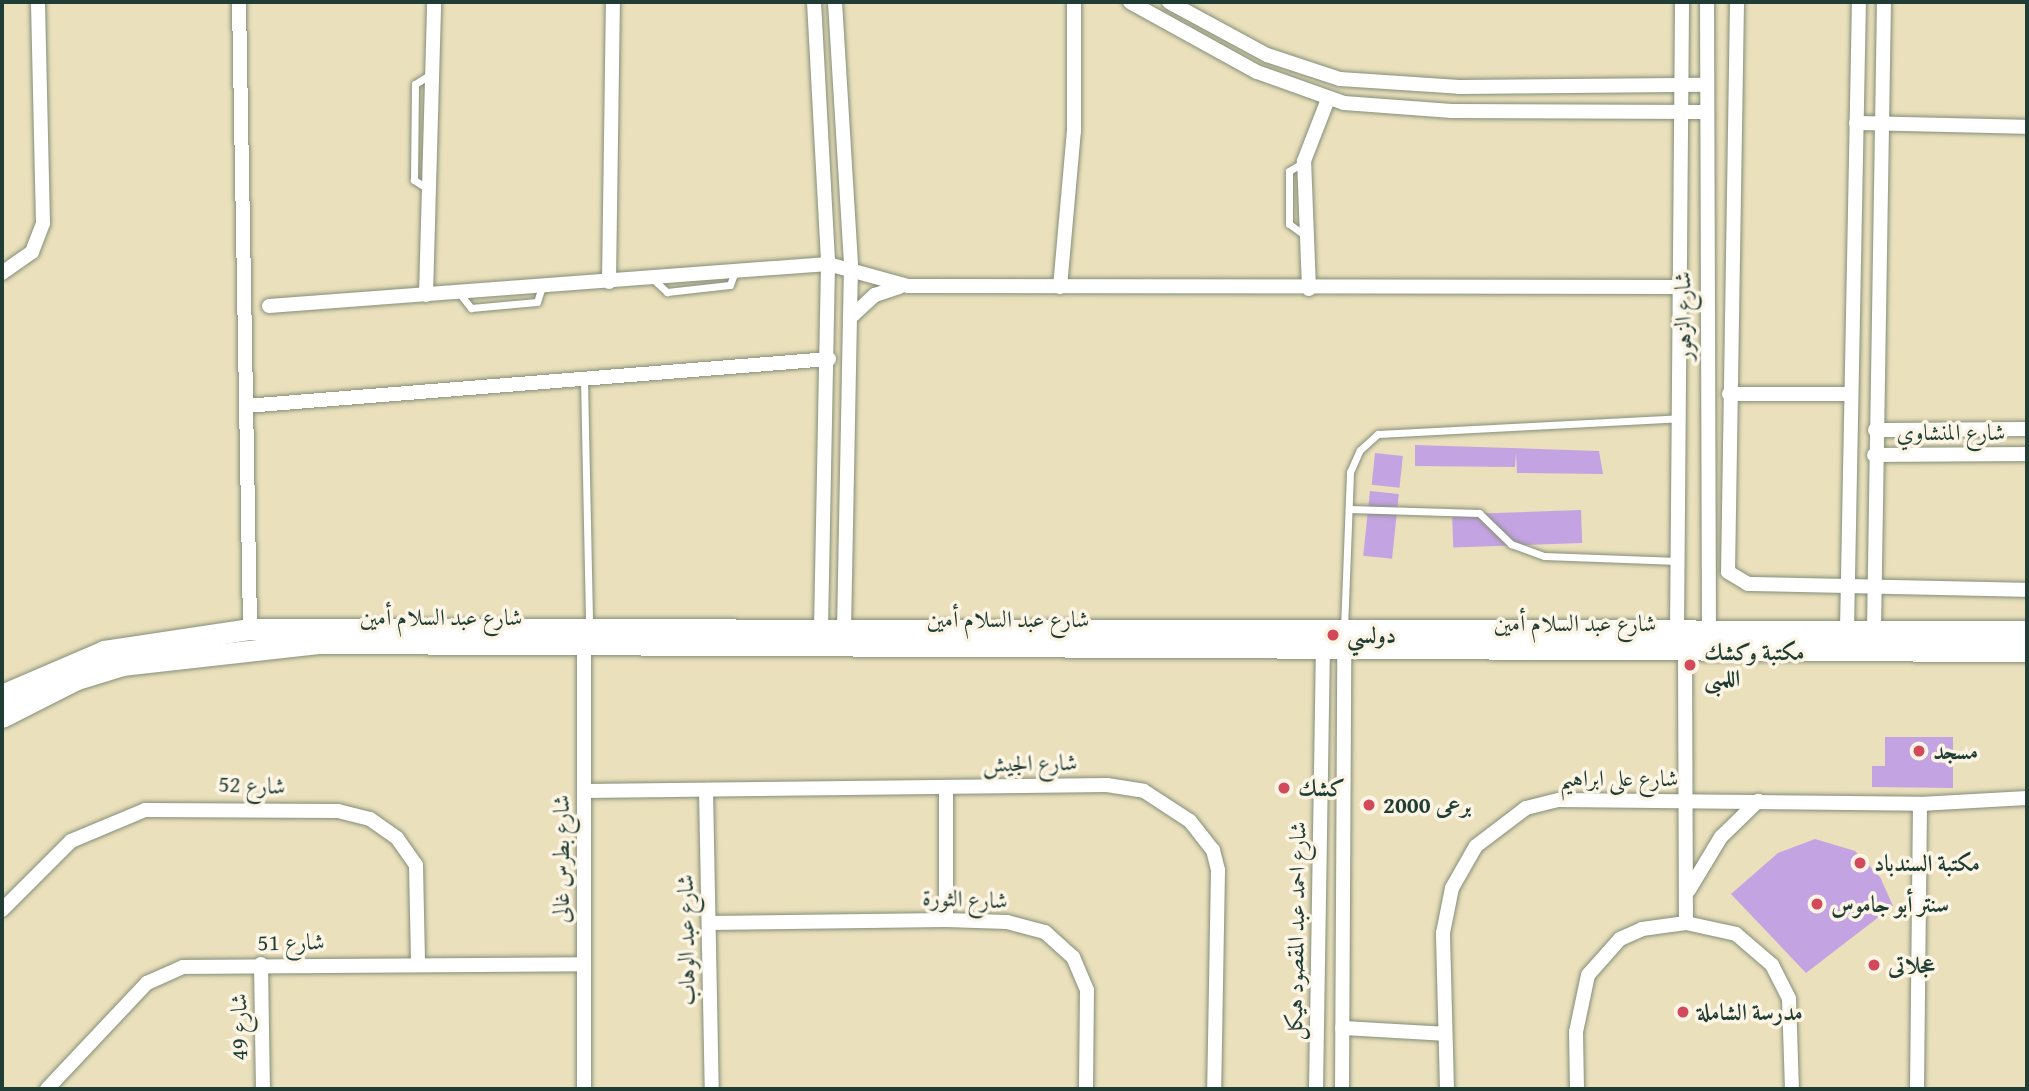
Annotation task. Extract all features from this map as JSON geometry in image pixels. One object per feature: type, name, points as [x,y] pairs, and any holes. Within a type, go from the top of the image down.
[{"type":"street","points":[[2,273],[32,252],[43,224],[38,2]]},
{"type":"street","points":[[239,2],[250,629]]},
{"type":"street","points":[[426,295],[430,74],[435,2]]},
{"type":"street","points":[[609,282],[613,2]]},
{"type":"street","points":[[814,2],[828,264],[829,359],[821,628]]},
{"type":"street","points":[[835,2],[851,265],[844,628]]},
{"type":"street","points":[[1060,287],[1074,131],[1074,2]]},
{"type":"street","points":[[1130,2],[1257,72],[1328,99],[1452,111],[1704,112]]},
{"type":"street","points":[[1169,2],[1267,55],[1340,79],[1446,87],[1705,85]]},
{"type":"street","name":"شارع الزهور","points":[[1676,630],[1681,418],[1678,86],[1682,2]]},
{"type":"street","name":"شارع الزهور","points":[[1707,2],[1704,112],[1709,630]]},
{"type":"street","points":[[1737,2],[1728,572],[1741,584],[2027,590]]},
{"type":"street","points":[[1847,630],[1859,2]]},
{"type":"street","points":[[1874,630],[1874,455],[1884,2]]},
{"type":"street","points":[[1309,289],[1303,234],[1304,161],[1328,99]]},
{"type":"street","points":[[1856,123],[2027,127]]},
{"type":"street","points":[[1854,192],[1879,190]]},
{"type":"street","points":[[269,306],[654,280],[828,264],[851,265],[908,286]]},
{"type":"street","points":[[850,318],[875,295],[908,286],[1309,289],[1680,287]]},
{"type":"street","points":[[1851,334],[1877,334]]},
{"type":"street","points":[[246,406],[829,359]]},
{"type":"street","points":[[1729,394],[1850,394]]},
{"type":"street","name":"شارع المنشاوي","points":[[1875,430],[2027,429]]},
{"type":"street","points":[[1962,455],[1963,430]]},
{"type":"street","name":"شارع المنشاوي","points":[[1874,455],[2027,454]]},
{"type":"street","name":"شارع عبد السلام أمين","points":[[2,717],[77,679],[178,655],[318,643],[586,634],[844,628],[1334,638],[1685,650],[2027,651]]},
{"type":"street","name":"شارع عبد السلام أمين","points":[[2,695],[104,651],[250,629],[586,634],[1334,638],[1676,630],[2027,631]]},
{"type":"street","name":"شارع بطرس غالى","points":[[584,1089],[586,634]]},
{"type":"street","name":"شارع احمد عبد المقصود هيكل","points":[[1334,638],[1342,1089]]},
{"type":"street","name":"شارع احمد عبد المقصود هيكل","points":[[1317,1089],[1334,638]]},
{"type":"street","points":[[1685,650],[1686,923]]},
{"type":"street","name":"شارع الجيش","points":[[584,791],[1123,786],[1144,791],[1190,821],[1213,850],[1218,870],[1213,1089]]},
{"type":"street","points":[[946,788],[946,920]]},
{"type":"street","name":"شارع عبد الوهاب","points":[[706,790],[712,1089]]},
{"type":"street","name":"شارع على ابراهيم","points":[[1447,1089],[1446,910],[1462,866],[1493,828],[1526,808],[1559,800],[1920,804],[2027,798]]},
{"type":"street","points":[[1687,895],[1710,850],[1758,801]]},
{"type":"street","points":[[1917,1089],[1920,804]]},
{"type":"street","name":"شارع 52","points":[[2,910],[71,841],[145,810],[338,811],[370,819],[397,838],[415,865],[418,964]]},
{"type":"street","name":"شارع الثورة","points":[[709,923],[946,920],[1028,925],[1073,957],[1087,990],[1086,1089]]},
{"type":"street","points":[[1577,1089],[1577,1020],[1588,975],[1620,939],[1642,929],[1686,923],[1736,934],[1772,965],[1789,999],[1792,1089]]},
{"type":"street","name":"شارع 51","points":[[47,1089],[156,978],[183,967],[261,964],[584,964]]},
{"type":"street","name":"شارع 49","points":[[261,964],[263,1089]]},
{"type":"street","points":[[1342,1028],[1445,1034]]},
{"type":"lane","points":[[584,380],[586,634]]},
{"type":"lane","points":[[1334,638],[1354,460],[1368,441],[1389,429],[1681,418]]},
{"type":"lane","points":[[1349,509],[1479,513],[1511,544],[1544,556],[1678,561]]},
{"type":"building","points":[[1415,445],[1599,451],[1603,474],[1517,473],[1516,452],[1515,467],[1415,466]]},
{"type":"building","points":[[1375,453],[1403,456],[1400,488],[1372,485]]},
{"type":"building","points":[[1370,491],[1399,494],[1392,559],[1363,556]]},
{"type":"building","points":[[1581,510],[1582,543],[1453,547],[1452,515]]},
{"type":"building","name":"مسجد","points":[[1885,737],[1953,737],[1953,788],[1872,787],[1872,766],[1885,766]]},
{"type":"building","name":"سنتر أبو جاموس","points":[[1815,839],[1855,851],[1880,877],[1893,906],[1806,973],[1731,894],[1778,853]]},
{"type":"place","name":"دولسي","points":[[1333,635]]},
{"type":"place","name":"مكتبة وكشك اللمبى","points":[[1690,665]]},
{"type":"place","name":"مسجد","points":[[1919,751]]},
{"type":"place","name":"كشك","points":[[1284,788]]},
{"type":"place","name":"برعى 2000","points":[[1369,805]]},
{"type":"place","name":"مكتبة السندباد","points":[[1860,863]]},
{"type":"place","name":"سنتر أبو جاموس","points":[[1817,904]]},
{"type":"place","name":"عجلاتى","points":[[1874,965]]},
{"type":"place","name":"مدرسة الشاملة","points":[[1683,1012]]}]
